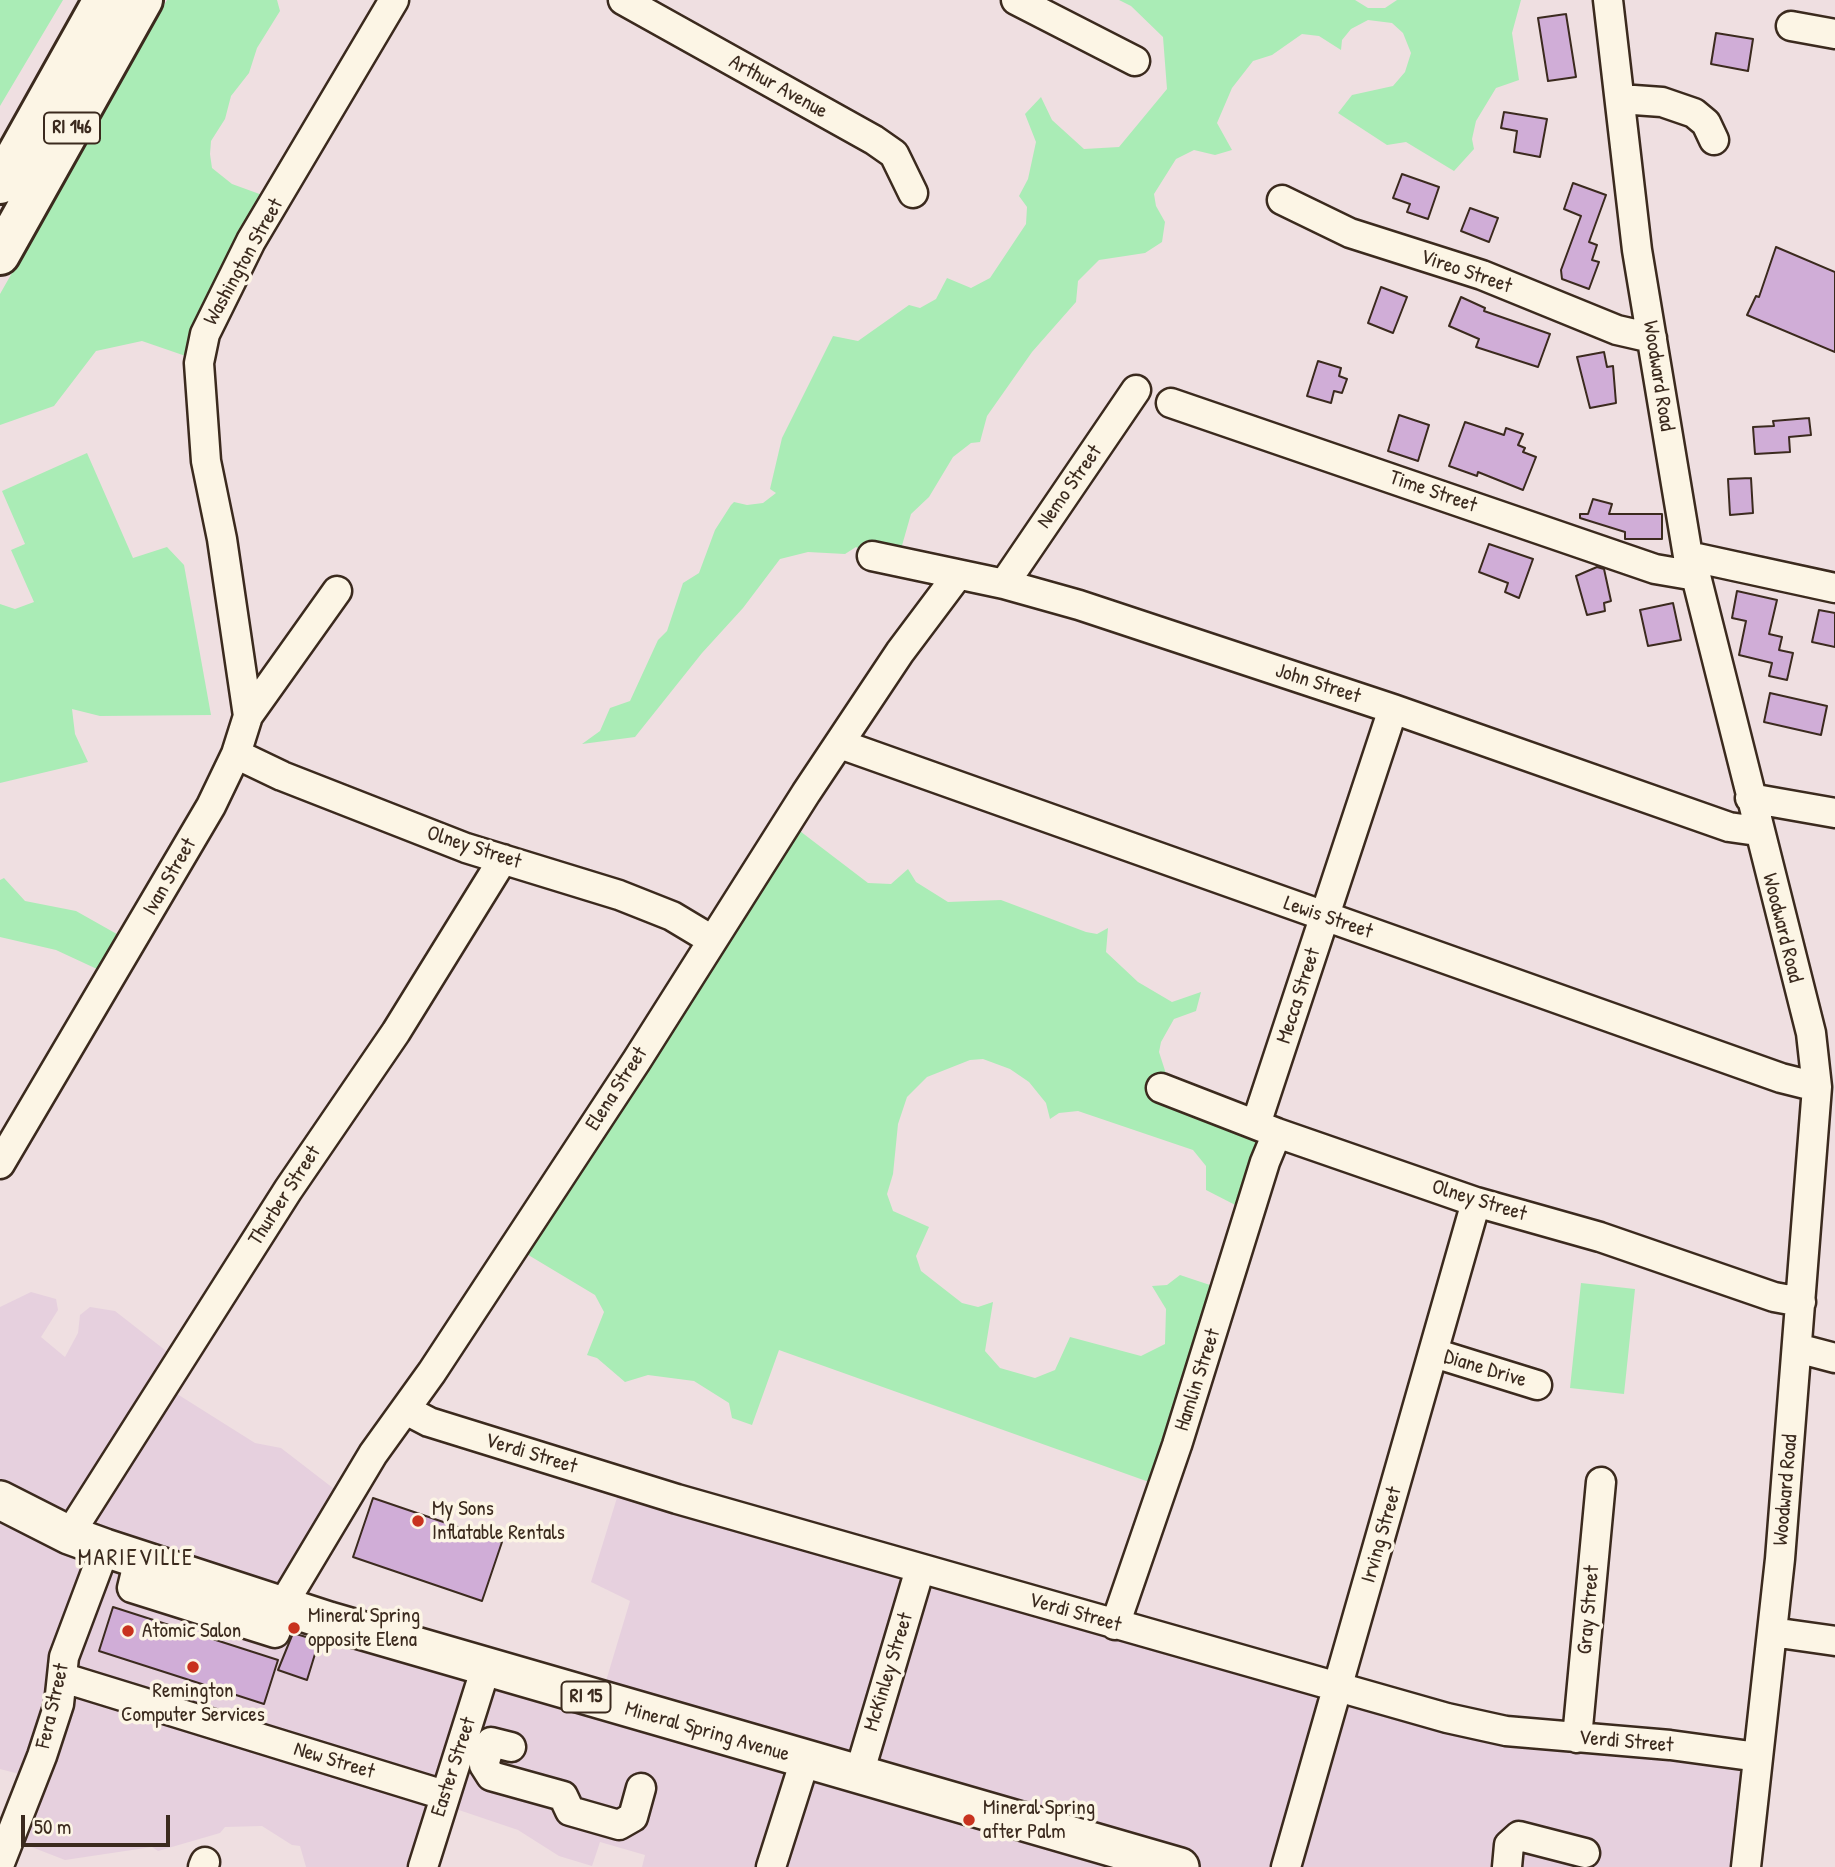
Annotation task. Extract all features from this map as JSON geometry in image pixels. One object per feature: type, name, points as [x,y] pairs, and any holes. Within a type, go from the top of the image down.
[{"type":"highway","name":"RI 146","points":[[0,255],[143,0]]},
{"type":"highway","name":"RI 146","points":[[0,184],[99,6]]},
{"type":"highway","points":[[0,156],[99,6]]},
{"type":"main road","name":"Mineral Spring Avenue","points":[[0,1500],[69,1535],[282,1606],[1180,1867]]},
{"type":"street","name":"Washington Street","points":[[248,716],[206,461],[199,363],[205,334],[251,241],[394,0]]},
{"type":"street","name":"Arthur Avenue","points":[[623,0],[874,140],[894,154],[913,194]]},
{"type":"street","points":[[1016,0],[1135,61]]},
{"type":"street","name":"Woodward Road","points":[[1608,0],[1637,250],[1692,566],[1757,831],[1823,1034],[1772,1632],[1746,1867]]},
{"type":"street","points":[[1791,26],[1835,34]]},
{"type":"street","points":[[1620,99],[1662,102],[1695,113],[1706,122],[1714,140]]},
{"type":"street","name":"Vireo Street","points":[[1282,200],[1350,233],[1482,275],[1617,330],[1652,338]]},
{"type":"street","name":"Nemo Street","points":[[1004,584],[1136,390]]},
{"type":"street","name":"Time Street","points":[[1171,403],[1655,569],[1692,566],[1835,589]]},
{"type":"street","name":"John Street","points":[[872,556],[1004,584],[1079,606],[1393,709],[1728,827],[1757,831]]},
{"type":"street","name":"Elena Street","points":[[282,1606],[373,1454],[406,1410],[638,1060],[712,940],[900,652],[957,576]]},
{"type":"street","name":"Ivan Street","points":[[0,1164],[183,854],[236,754],[248,716],[337,591]]},
{"type":"street","name":"Mecca Street","points":[[1266,1129],[1325,917],[1393,709]]},
{"type":"street","name":"Lewis Street","points":[[840,744],[1781,1078],[1817,1087]]},
{"type":"street","name":"Olney Street","points":[[236,754],[282,776],[466,848],[630,899],[671,916],[712,940]]},
{"type":"street","points":[[1750,798],[1835,813]]},
{"type":"street","name":"Thurber Street","points":[[69,1535],[288,1190],[396,1032],[503,859]]},
{"type":"street","name":"Olney Street","points":[[1161,1088],[1266,1129],[1476,1202],[1600,1237],[1774,1297],[1801,1302]]},
{"type":"street","name":"Hamlin Street","points":[[1115,1625],[1177,1445],[1265,1162],[1266,1129]]},
{"type":"street","name":"Irving Street","points":[[1286,1867],[1476,1202]]},
{"type":"street","points":[[1797,1348],[1835,1358]]},
{"type":"street","name":"Diane Drive","points":[[1434,1353],[1537,1385]]},
{"type":"street","name":"Verdi Street","points":[[406,1410],[429,1422],[664,1495],[1339,1689],[1506,1731],[1670,1745],[1758,1757]]},
{"type":"street","name":"Gray Street","points":[[1577,1738],[1601,1482]]},
{"type":"street","name":"Fera Street","points":[[0,1863],[42,1756],[64,1678],[64,1657],[104,1548]]},
{"type":"street","name":"McKinley Street","points":[[859,1774],[920,1569]]},
{"type":"street","points":[[1772,1632],[1835,1641]]},
{"type":"street","name":"Easter Street","points":[[423,1867],[486,1667]]},
{"type":"street","name":"New Street","points":[[64,1678],[444,1795]]},
{"type":"street","points":[[511,1747],[491,1742],[484,1765],[492,1776],[563,1796],[570,1811],[619,1825],[634,1817],[641,1788]]},
{"type":"street","points":[[771,1867],[806,1760]]},
{"type":"street","points":[[1507,1867],[1509,1845],[1519,1836],[1585,1853]]},
{"type":"shaded area","points":[[31,1292],[56,1299],[58,1310],[41,1337],[65,1357],[78,1333],[80,1315],[90,1307],[115,1311],[179,1361],[166,1387],[255,1443],[281,1448],[342,1495],[277,1593],[603,1691],[630,1601],[591,1582],[624,1475],[1455,1717],[1760,1756],[1748,1867],[642,1867],[645,1855],[600,1842],[592,1866],[559,1856],[518,1830],[447,1806],[423,1867],[306,1867],[300,1846],[292,1845],[262,1826],[225,1827],[220,1833],[158,1851],[152,1847],[65,1860],[16,1841],[31,1777],[0,1769],[0,1307]]},
{"type":"green space","points":[[0,0],[63,0],[0,106]]},
{"type":"green space","points":[[167,0],[277,0],[280,11],[257,48],[249,73],[231,96],[225,119],[211,141],[210,154],[212,168],[232,184],[276,200],[203,362],[142,341],[96,351],[54,406],[0,425],[0,294]]},
{"type":"green space","points":[[1119,0],[1355,0],[1368,8],[1385,8],[1397,0],[1521,0],[1512,33],[1519,80],[1496,88],[1476,121],[1472,139],[1474,149],[1454,171],[1406,142],[1387,145],[1338,113],[1352,95],[1393,86],[1405,72],[1411,53],[1403,33],[1392,23],[1368,20],[1351,29],[1342,40],[1341,50],[1319,36],[1302,34],[1272,55],[1253,61],[1232,88],[1217,123],[1232,150],[1215,155],[1194,150],[1176,159],[1154,194],[1156,206],[1165,222],[1162,242],[1145,253],[1099,260],[1078,281],[1076,302],[1032,352],[987,416],[980,442],[971,443],[953,457],[929,497],[911,514],[899,556],[872,556],[856,547],[845,554],[808,552],[780,559],[743,608],[702,653],[635,737],[582,744],[600,731],[610,708],[630,701],[658,640],[667,631],[683,583],[699,573],[715,530],[731,505],[734,502],[747,505],[763,503],[776,493],[770,489],[782,438],[833,336],[858,341],[909,305],[920,308],[936,299],[947,278],[971,288],[990,278],[1026,224],[1027,207],[1019,196],[1028,179],[1036,142],[1025,114],[1041,97],[1052,120],[1084,149],[1119,147],[1167,89],[1163,37],[1131,6]]},
{"type":"green space","points":[[87,453],[133,558],[167,547],[184,565],[211,715],[100,716],[72,709],[75,734],[88,762],[0,783],[0,604],[15,609],[34,602],[11,550],[25,544],[2,491]]},
{"type":"green space","points":[[792,825],[868,883],[891,884],[908,869],[916,882],[948,902],[1001,900],[1086,932],[1097,934],[1108,928],[1106,952],[1138,982],[1172,1002],[1201,992],[1196,1011],[1174,1019],[1161,1042],[1159,1052],[1169,1083],[1278,1129],[1247,1211],[1206,1190],[1206,1166],[1193,1150],[1078,1111],[1059,1113],[1050,1119],[1046,1103],[1029,1082],[1010,1069],[983,1059],[970,1060],[927,1077],[907,1097],[898,1124],[893,1174],[887,1194],[893,1211],[929,1227],[916,1256],[921,1271],[962,1303],[978,1307],[993,1302],[985,1351],[1000,1368],[1035,1378],[1055,1370],[1070,1337],[1141,1356],[1165,1344],[1166,1309],[1152,1286],[1167,1285],[1180,1275],[1225,1290],[1163,1487],[779,1350],[752,1425],[732,1418],[729,1403],[694,1381],[648,1375],[625,1382],[597,1358],[587,1355],[604,1312],[595,1295],[515,1247]]},
{"type":"green space","points":[[4,878],[25,901],[76,911],[131,942],[112,976],[56,950],[0,937],[0,880]]},
{"type":"green space","points":[[1581,1283],[1635,1289],[1624,1394],[1570,1388]]},
{"type":"building","points":[[1566,14],[1576,77],[1548,81],[1538,18]]},
{"type":"building","points":[[1716,33],[1753,39],[1748,71],[1711,64]]},
{"type":"building","points":[[1504,112],[1547,119],[1540,157],[1514,152],[1517,131],[1501,128]]},
{"type":"building","points":[[1402,174],[1439,187],[1428,219],[1407,212],[1410,204],[1393,198]]},
{"type":"building","points":[[1573,183],[1606,195],[1589,242],[1597,245],[1592,260],[1599,262],[1589,289],[1562,279],[1561,270],[1581,216],[1564,209]]},
{"type":"building","points":[[1470,208],[1498,218],[1489,242],[1461,231]]},
{"type":"building","points":[[1776,247],[1835,272],[1835,352],[1747,315],[1756,296],[1759,297]]},
{"type":"building","points":[[1381,287],[1407,297],[1393,333],[1368,323]]},
{"type":"building","points":[[1461,297],[1485,308],[1484,311],[1550,334],[1538,367],[1476,347],[1479,339],[1449,326]]},
{"type":"building","points":[[1604,352],[1607,367],[1613,366],[1616,403],[1590,408],[1577,357]]},
{"type":"building","points":[[1318,361],[1341,368],[1339,376],[1347,379],[1342,393],[1334,391],[1331,403],[1307,396]]},
{"type":"building","points":[[1399,415],[1429,425],[1418,461],[1388,451]]},
{"type":"building","points":[[1809,418],[1811,435],[1789,437],[1790,452],[1755,454],[1753,427],[1774,426],[1773,421]]},
{"type":"building","points":[[1465,422],[1504,435],[1506,428],[1523,434],[1518,445],[1525,448],[1523,452],[1536,457],[1523,490],[1478,472],[1477,476],[1449,466]]},
{"type":"building","points":[[1751,478],[1753,513],[1730,515],[1728,479]]},
{"type":"building","points":[[1593,499],[1612,504],[1609,514],[1662,514],[1662,539],[1625,539],[1625,532],[1580,518],[1580,514],[1588,514]]},
{"type":"building","points":[[1489,544],[1533,559],[1519,598],[1505,592],[1508,583],[1479,572]]},
{"type":"building","points":[[1597,567],[1604,569],[1611,601],[1604,603],[1605,611],[1587,615],[1576,576]]},
{"type":"building","points":[[1737,591],[1777,600],[1769,634],[1782,637],[1779,650],[1793,653],[1787,680],[1769,676],[1772,663],[1739,655],[1746,621],[1732,618]]},
{"type":"building","points":[[1673,603],[1681,640],[1648,646],[1640,610]]},
{"type":"building","points":[[1819,610],[1835,613],[1835,647],[1812,642]]},
{"type":"building","points":[[1770,693],[1827,706],[1821,735],[1764,722]]},
{"type":"building","points":[[373,1498],[502,1542],[482,1601],[353,1557]]},
{"type":"building","points":[[113,1607],[278,1660],[264,1704],[99,1651]]},
{"type":"building","points":[[293,1633],[319,1641],[307,1680],[278,1670]]},
{"type":"place","name":"My Sons Inflatable Rentals","points":[[418,1521]]},
{"type":"place","name":"Mineral Spring opposite Elena","points":[[294,1628]]},
{"type":"place","name":"Atomic Salon","points":[[128,1631]]},
{"type":"place","name":"Remington Computer Services","points":[[193,1667]]},
{"type":"place","name":"Mineral Spring after Palm","points":[[969,1820]]},
{"type":"district","name":"MARIEVILLE","points":[[136,1559]]}]
